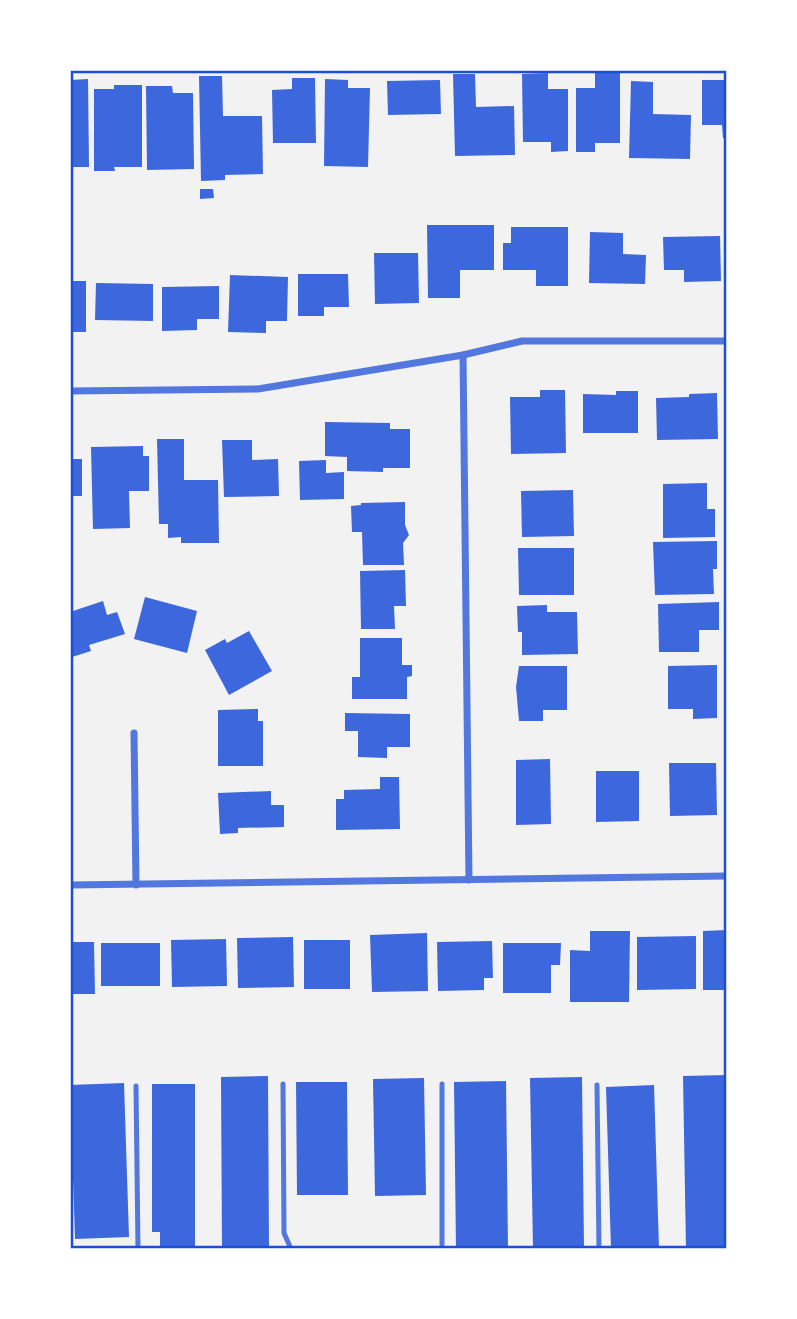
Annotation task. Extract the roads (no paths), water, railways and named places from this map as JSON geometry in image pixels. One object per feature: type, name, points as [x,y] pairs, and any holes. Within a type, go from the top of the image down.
[{"type":"street","points":[[70,391],[258,389],[463,355],[522,341],[727,341]]},
{"type":"street","points":[[463,355],[470,880]]},
{"type":"street","points":[[134,733],[136,885]]},
{"type":"street","points":[[70,885],[727,876]]},
{"type":"lane","points":[[283,1084],[284,1233],[290,1249]]},
{"type":"lane","points":[[442,1084],[442,1249]]},
{"type":"lane","points":[[597,1085],[598,1249]]},
{"type":"lane","points":[[136,1086],[138,1249]]}]
